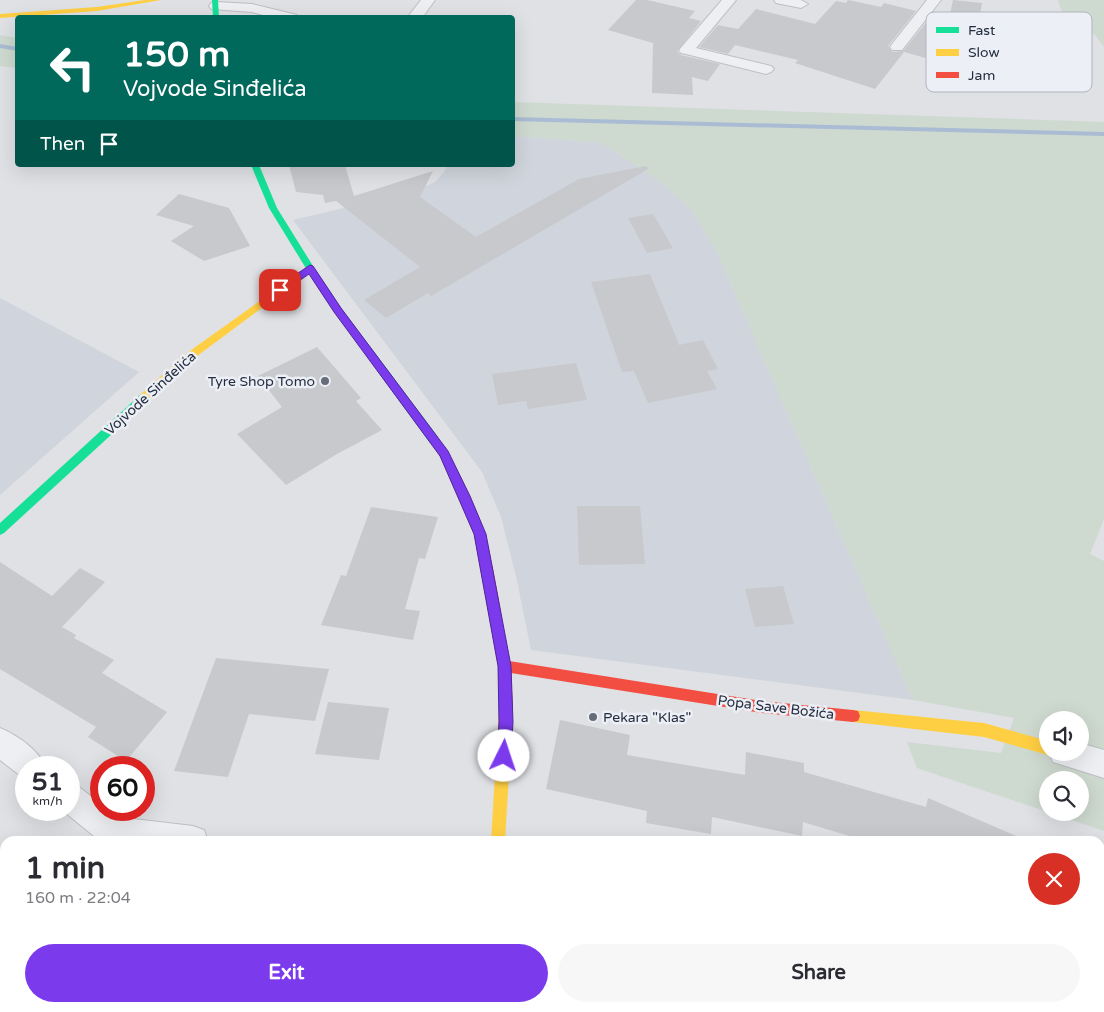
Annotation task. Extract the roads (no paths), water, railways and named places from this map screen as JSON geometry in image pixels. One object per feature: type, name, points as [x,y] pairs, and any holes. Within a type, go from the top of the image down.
[{"type":"street","points":[[0,16],[96,9],[158,0]]},
{"type":"street","points":[[416,15],[428,0]]},
{"type":"street","points":[[729,0],[686,50],[766,68]]},
{"type":"street","points":[[781,0],[801,4]]},
{"type":"street","points":[[898,47],[934,0]]},
{"type":"street","points":[[216,8],[252,8],[280,15]]},
{"type":"street","points":[[256,167],[273,208],[310,268],[338,310],[444,454],[480,534],[504,666],[506,722],[498,836]]},
{"type":"street","name":"Vojvode Sinđelića","points":[[0,530],[190,356],[310,268]]},
{"type":"street","name":"Popa Save Božića","points":[[504,666],[762,707],[984,730],[1039,745]]},
{"type":"street","points":[[0,742],[17,756]]},
{"type":"street","points":[[1089,760],[1104,764]]},
{"type":"street","points":[[80,808],[107,836]]},
{"type":"waterway","points":[[0,46],[15,48]]},
{"type":"waterway","points":[[515,119],[1104,134]]},
{"type":"place","name":"Tyre Shop Tomo","points":[[325,381]]},
{"type":"place","name":"Pekara \"Klas\"","points":[[593,717]]}]
